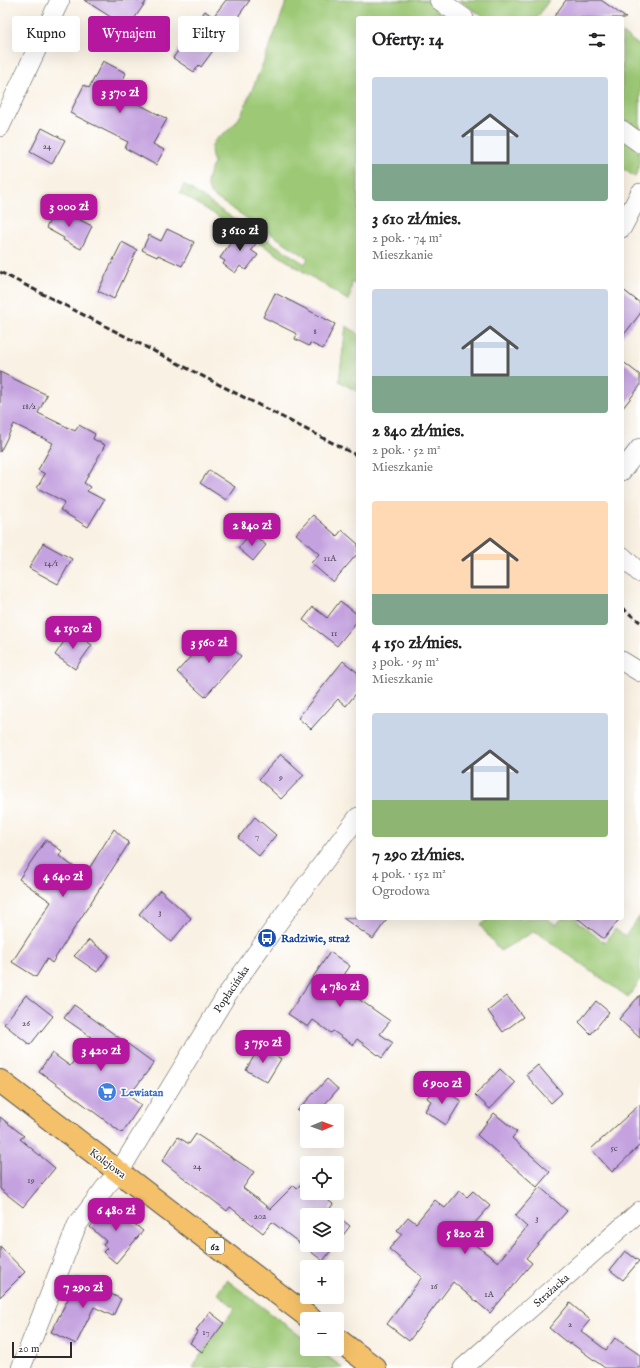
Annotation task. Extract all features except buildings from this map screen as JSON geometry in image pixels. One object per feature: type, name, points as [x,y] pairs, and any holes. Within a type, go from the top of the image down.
[{"type":"main road","name":"Kolejowa","points":[[0,1081],[302,1312]]},
{"type":"main road","points":[[344,1344],[375,1368]]},
{"type":"street","points":[[0,127],[60,0]]},
{"type":"street","points":[[439,0],[461,16]]},
{"type":"street","points":[[624,131],[640,143]]},
{"type":"street","points":[[624,224],[640,193]]},
{"type":"street","points":[[624,464],[640,448]]},
{"type":"street","points":[[624,558],[640,573]]},
{"type":"street","points":[[624,662],[640,672]]},
{"type":"street","name":"Popłacińska","points":[[21,1368],[77,1225],[106,1185],[119,1172],[206,1026],[226,996],[285,913],[356,820]]},
{"type":"street","name":"Strażacka","points":[[463,1368],[640,1211]]},
{"type":"green space","points":[[287,0],[428,0],[437,6],[435,9],[445,16],[356,16],[356,285],[352,282],[349,301],[180,193],[184,184],[222,211],[305,264],[308,258],[216,198],[207,186],[209,173],[214,163],[212,154],[213,143],[231,128],[241,115]]},
{"type":"green space","points":[[459,0],[549,0],[538,16],[482,16]]},
{"type":"green space","points":[[624,34],[640,46],[640,131],[624,119]]},
{"type":"green space","points":[[624,140],[638,150],[639,164],[635,177],[624,169]]},
{"type":"green space","points":[[346,326],[356,332],[356,391],[339,381]]},
{"type":"green space","points":[[640,916],[640,981],[628,997],[535,931],[500,951],[480,925],[486,920],[550,920],[556,925],[560,920],[578,920],[577,921],[605,943],[615,929],[625,936]]},
{"type":"green space","points":[[227,1280],[300,1336],[300,1356],[327,1356],[343,1368],[193,1368],[202,1352],[235,1308],[217,1293]]},
{"type":"railway","points":[[0,272],[356,455]]},
{"type":"railway","points":[[624,610],[640,622]]},
{"type":"place","name":"Radziwie, straż","points":[[267,938]]},
{"type":"place","name":"Lewiatan","points":[[107,1092]]}]
